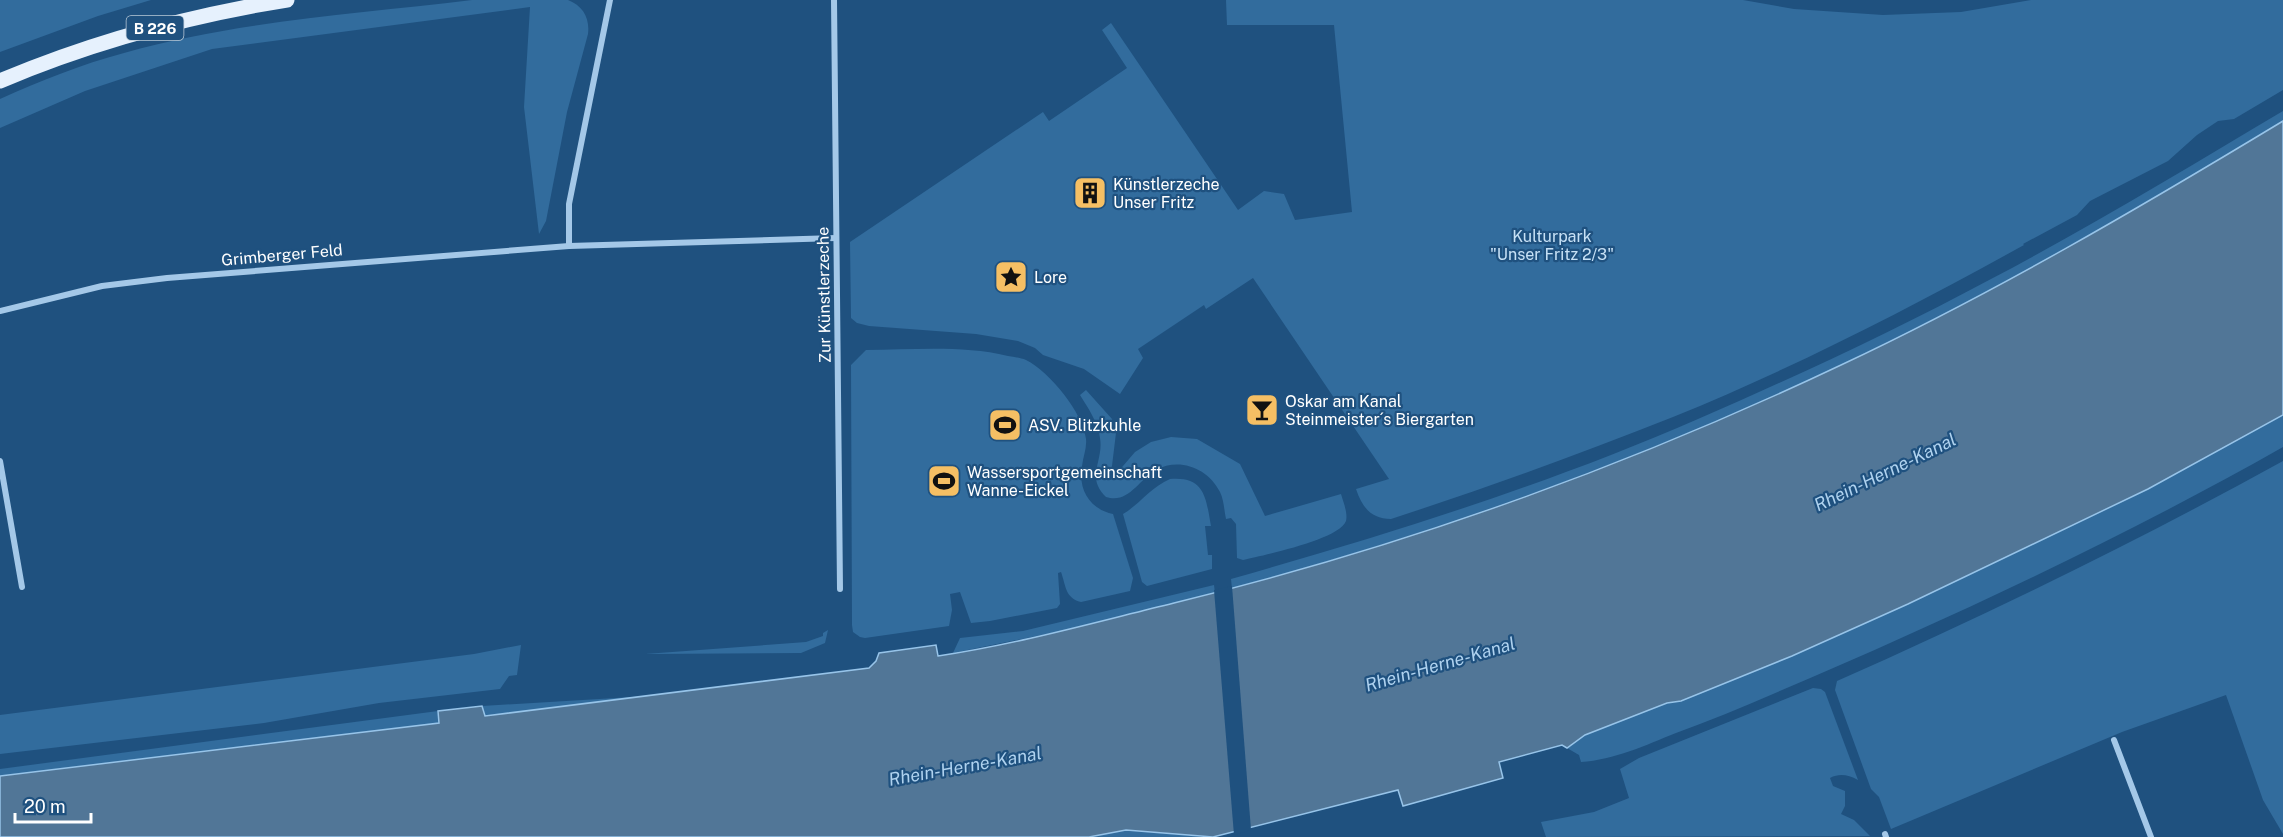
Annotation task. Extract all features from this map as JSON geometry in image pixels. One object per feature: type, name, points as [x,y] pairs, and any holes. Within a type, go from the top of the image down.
[{"type":"main road","name":"B 226","points":[[0,81],[78,51],[147,30],[286,0]]},
{"type":"street","points":[[569,246],[569,204],[610,0]]},
{"type":"street","name":"Zur Künstlerzeche","points":[[834,0],[840,589]]},
{"type":"street","name":"Grimberger Feld","points":[[0,310],[102,286],[168,278],[569,246],[836,238]]},
{"type":"street","points":[[0,461],[22,587]]},
{"type":"street","points":[[2114,740],[2151,837]]},
{"type":"green space","points":[[0,0],[151,0],[98,16],[0,52]]},
{"type":"green space","points":[[472,0],[568,0],[578,6],[587,18],[588,34],[567,112],[546,221],[539,234],[524,107],[530,7],[212,49],[85,91],[0,128],[0,99],[61,73],[124,53],[210,33],[253,26]]},
{"type":"green space","name":"Kulturpark \"Unser Fritz 2/3\"","points":[[1226,0],[1743,0],[1794,9],[1883,15],[1961,12],[2031,0],[2283,0],[2283,90],[2234,119],[2218,121],[2197,135],[2168,161],[2090,201],[2077,215],[2024,245],[1938,292],[1807,358],[1673,417],[1497,483],[1391,519],[1378,517],[1368,511],[1356,489],[1389,479],[1253,278],[1206,309],[1204,305],[1138,349],[1143,358],[1120,394],[1084,369],[1043,355],[1035,348],[1018,341],[976,334],[869,326],[857,323],[851,318],[850,242],[1043,112],[1049,121],[1127,68],[1102,30],[1111,23],[1238,210],[1264,191],[1284,194],[1295,220],[1352,212],[1334,25],[1227,25]]},
{"type":"green space","points":[[2283,111],[2283,121],[2065,249],[1954,309],[1767,399],[1617,461],[1465,517],[1388,543],[1232,589],[1231,579],[1408,526],[1526,487],[1641,443],[1772,386],[1919,316],[2028,259]]},
{"type":"green space","points":[[937,349],[991,353],[1026,360],[1055,383],[1079,417],[1084,429],[1086,442],[1081,474],[1084,490],[1097,508],[1113,514],[1133,578],[1130,591],[1081,602],[1069,594],[1061,572],[1058,573],[1060,604],[1057,608],[971,623],[960,592],[950,594],[952,610],[949,626],[865,638],[853,632],[851,365],[866,350]]},
{"type":"green space","points":[[1086,390],[1112,419],[1116,433],[1111,474],[1117,473],[1135,452],[1151,442],[1171,437],[1197,439],[1240,464],[1265,516],[1341,494],[1346,511],[1346,521],[1340,528],[1316,540],[1243,560],[1237,558],[1236,524],[1231,518],[1226,519],[1220,492],[1201,471],[1183,465],[1165,466],[1150,474],[1127,494],[1114,498],[1106,497],[1100,490],[1096,476],[1101,446],[1099,432],[1080,395]]},
{"type":"green space","points":[[2283,415],[2283,447],[2095,547],[1968,608],[1749,704],[1630,751],[1581,762],[1579,755],[1567,748],[1585,735],[1667,703],[1681,701],[1792,656],[1908,604],[2148,489]]},
{"type":"green space","points":[[2283,461],[2283,834],[2263,800],[2226,695],[2122,732],[1891,829],[1879,797],[1871,789],[1835,690],[1837,681],[2062,576]]},
{"type":"green space","points":[[1170,479],[1190,481],[1202,491],[1211,526],[1205,526],[1208,555],[1212,555],[1212,569],[1147,586],[1142,582],[1123,514],[1157,486]]},
{"type":"green space","points":[[1214,585],[1215,593],[1061,631],[953,653],[960,638],[1023,631]]},
{"type":"green space","points":[[828,630],[825,643],[801,653],[645,654],[806,642],[823,636],[823,633]]},
{"type":"green space","points":[[521,645],[517,675],[509,676],[500,689],[379,703],[264,723],[0,754],[0,715],[474,654]]},
{"type":"green space","points":[[1813,688],[1825,692],[1858,780],[1844,775],[1830,778],[1833,786],[1845,791],[1845,806],[1841,814],[1854,820],[1870,836],[1546,837],[1541,822],[1594,812],[1629,798],[1620,769],[1639,758]]},
{"type":"green space","points":[[649,696],[484,716],[482,706]]},
{"type":"green space","points":[[438,711],[439,723],[0,776],[0,769]]},
{"type":"green space","points":[[1126,830],[1206,837],[1089,837]]},
{"type":"water","name":"Rhein-Herne-Kanal","points":[[2283,121],[2283,415],[2148,489],[1908,604],[1792,656],[1681,701],[1667,703],[1585,735],[1567,748],[1562,745],[1499,762],[1503,778],[1403,806],[1398,790],[1213,837],[1126,830],[1089,837],[0,837],[0,776],[439,723],[438,711],[482,706],[485,716],[869,668],[876,661],[879,653],[936,645],[938,656],[1057,632],[1260,581],[1430,530],[1597,470],[1761,402],[1841,365],[1954,309],[2065,249]]},
{"type":"pier","points":[[1232,586],[1251,830],[1234,835],[1214,590]]},
{"type":"place","name":"Künstlerzeche Unser Fritz","points":[[1090,193]]},
{"type":"place","name":"Lore","points":[[1011,277]]},
{"type":"place","name":"Oskar am Kanal Steinmeister´s Biergarten","points":[[1262,410]]},
{"type":"place","name":"ASV. Blitzkuhle","points":[[1005,425]]},
{"type":"place","name":"Wassersportgemeinschaft Wanne-Eickel","points":[[944,481]]}]
